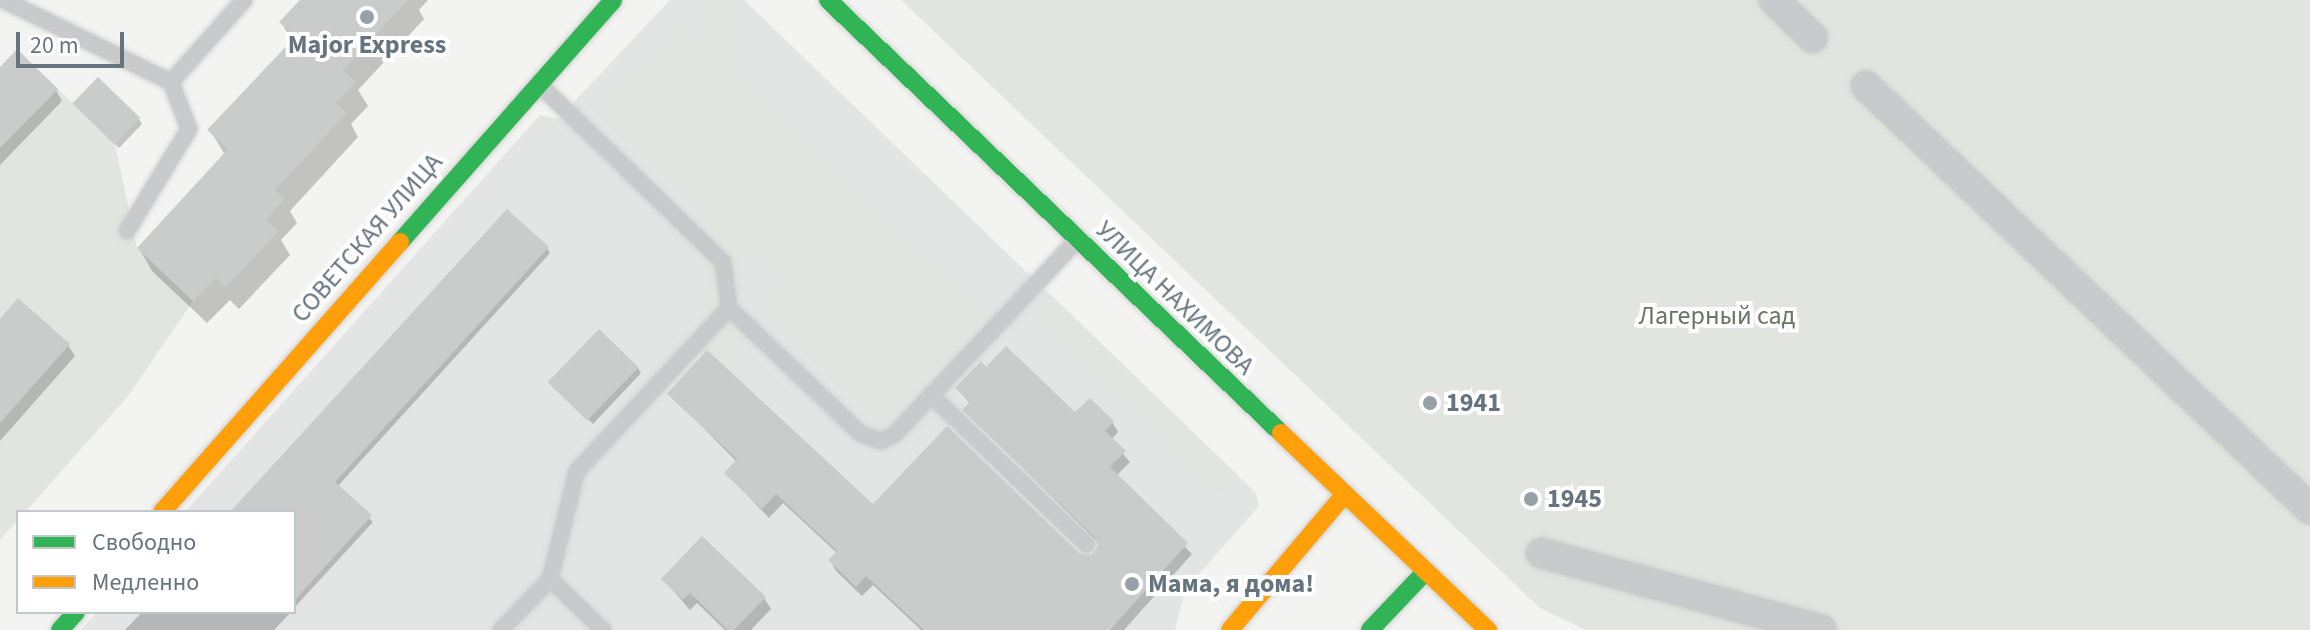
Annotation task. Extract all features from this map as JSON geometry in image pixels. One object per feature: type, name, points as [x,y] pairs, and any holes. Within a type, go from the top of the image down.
[{"type":"main road","name":"СОВЕТСКАЯ УЛИЦА","points":[[164,510],[613,0]]},
{"type":"main road","name":"УЛИЦА НАХИМОВА","points":[[828,0],[1488,630]]},
{"type":"main road","points":[[1230,630],[1344,495]]},
{"type":"main road","points":[[1370,630],[1425,572]]},
{"type":"main road","points":[[60,630],[74,614]]},
{"type":"street","points":[[1774,0],[1813,38]]},
{"type":"street","points":[[1866,86],[2310,509]]},
{"type":"street","points":[[1541,553],[1822,630]]},
{"type":"lane","points":[[4,0],[171,82],[189,129],[127,231]]},
{"type":"lane","points":[[171,82],[244,0]]},
{"type":"lane","points":[[537,83],[723,262],[729,308],[866,438],[888,439],[1077,240]]},
{"type":"lane","points":[[501,630],[550,579],[577,471],[729,308]]},
{"type":"lane","points":[[931,395],[1087,545]]},
{"type":"lane","points":[[550,579],[603,630]]},
{"type":"shaded area","points":[[670,0],[744,0],[1256,493],[1259,506],[1185,590],[1175,630],[81,630],[95,614],[296,614],[296,510],[187,510],[540,115],[558,119]]},
{"type":"green space","points":[[704,0],[744,0],[744,426],[704,426]]},
{"type":"green space","name":"Лагерный сад","points":[[901,0],[2310,0],[2310,630],[1586,630],[1540,608]]},
{"type":"green space","points":[[679,24],[986,316],[883,424],[758,306],[780,282],[598,110]]},
{"type":"green space","points":[[58,89],[115,144],[137,248],[193,301],[128,396],[27,510],[16,510],[16,522],[0,540],[0,148]]},
{"type":"green space","points":[[1050,294],[1238,475],[1218,495],[1031,314]]},
{"type":"building","points":[[300,0],[408,0],[343,70],[356,82],[336,103],[347,113],[275,190],[285,199],[266,220],[279,231],[225,288],[216,278],[193,301],[137,248],[228,149],[207,130],[295,37],[279,22]]},
{"type":"building","points":[[17,49],[58,89],[0,148],[0,67]]},
{"type":"building","points":[[98,77],[140,118],[115,145],[72,104]]},
{"type":"building","points":[[507,209],[549,247],[335,482],[372,515],[296,599],[296,510],[232,510]]},
{"type":"building","points":[[18,298],[70,344],[0,423],[0,319]]},
{"type":"building","points":[[599,329],[639,367],[587,420],[548,382]]},
{"type":"building","points":[[1006,346],[1075,412],[1090,398],[1114,421],[1105,431],[1126,451],[1110,467],[1188,543],[1110,630],[924,630],[866,576],[856,587],[828,560],[837,551],[776,494],[762,509],[724,473],[737,459],[667,394],[707,350],[873,504],[947,426],[1079,553],[1091,555],[1098,547],[1095,537],[962,410],[970,402],[955,388],[981,361],[986,367]]},
{"type":"building","points":[[702,536],[766,597],[734,630],[728,630],[690,593],[683,600],[661,579]]},
{"type":"traffic: fast","points":[[400,242],[613,0]]},
{"type":"traffic: fast","points":[[828,0],[1281,433]]},
{"type":"traffic: fast","points":[[1370,630],[1425,572]]},
{"type":"traffic: fast","points":[[60,630],[74,614]]},
{"type":"traffic: slow","points":[[164,510],[400,242]]},
{"type":"traffic: slow","points":[[1281,433],[1488,630]]},
{"type":"traffic: slow","points":[[1230,630],[1344,495]]},
{"type":"place","name":"Major Express","points":[[367,17]]},
{"type":"place","name":"1941","points":[[1430,403]]},
{"type":"place","name":"1945","points":[[1531,499]]},
{"type":"place","name":"Мама, я дома!","points":[[1132,584]]}]
